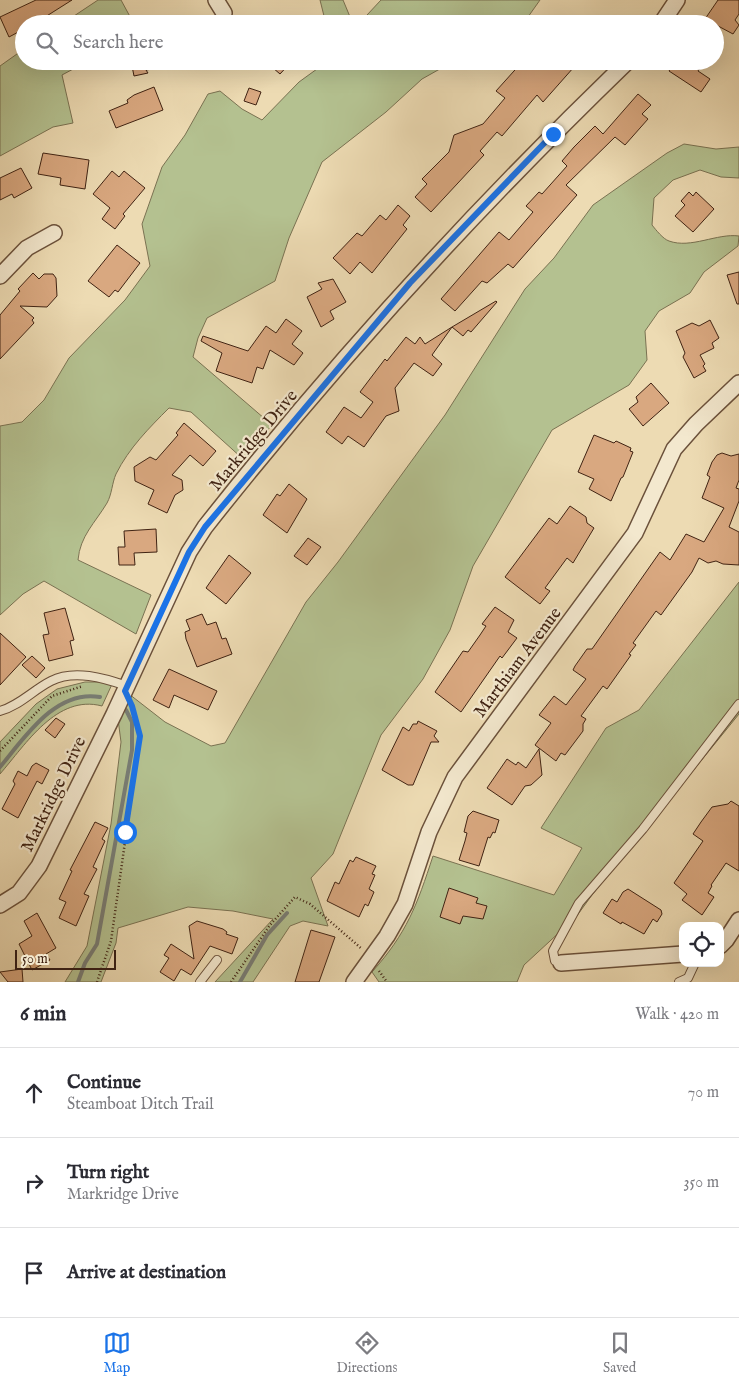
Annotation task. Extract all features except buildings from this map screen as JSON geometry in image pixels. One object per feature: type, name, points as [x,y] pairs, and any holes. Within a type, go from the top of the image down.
[{"type":"street","points":[[216,0],[224,13]]},
{"type":"street","points":[[667,15],[677,0]]},
{"type":"street","name":"Markridge Drive","points":[[0,905],[19,893],[38,866],[126,688],[189,552],[225,501],[410,283],[553,134],[619,70]]},
{"type":"street","points":[[0,276],[27,248],[54,233]]},
{"type":"street","name":"Marthiam Avenue","points":[[354,982],[387,936],[405,904],[435,818],[455,777],[627,545],[644,516],[660,476],[674,450],[696,424],[739,383]]},
{"type":"street","points":[[724,942],[739,920]]},
{"type":"street","points":[[561,964],[679,954]]},
{"type":"lane","points":[[0,711],[26,698],[51,681],[65,676],[100,678],[126,688]]},
{"type":"lane","points":[[561,964],[555,961],[553,950],[579,903],[642,829],[739,704]]},
{"type":"lane","points":[[200,982],[217,960]]},
{"type":"lane","points":[[679,982],[688,978],[693,967]]},
{"type":"path","points":[[0,752],[52,696],[85,685]]},
{"type":"path","points":[[97,982],[111,941],[140,736],[126,688]]},
{"type":"path","points":[[231,982],[270,925],[295,897],[310,904],[371,958]]},
{"type":"green space","points":[[98,0],[121,0],[129,15],[76,15]]},
{"type":"green space","points":[[320,0],[343,0],[349,15],[324,15]]},
{"type":"green space","points":[[381,0],[540,0],[529,15],[367,15]]},
{"type":"green space","points":[[15,55],[15,70],[71,70],[62,75],[73,123],[53,127],[0,156],[0,66]]},
{"type":"green space","points":[[316,70],[438,70],[422,79],[386,112],[322,162],[289,238],[275,281],[207,318],[198,338],[193,357],[272,425],[243,459],[191,412],[169,408],[127,456],[116,474],[107,503],[85,537],[79,551],[78,560],[151,595],[136,634],[44,581],[23,594],[0,615],[0,426],[22,422],[44,400],[69,358],[125,300],[150,266],[142,224],[162,167],[185,135],[208,94],[220,91],[242,109],[262,120],[299,82]]},
{"type":"green space","points":[[684,144],[716,149],[739,147],[739,178],[721,177],[700,170],[673,180],[654,198],[652,225],[667,240],[677,243],[739,236],[738,246],[704,272],[690,293],[659,311],[645,331],[647,360],[629,385],[552,430],[473,566],[450,630],[423,679],[381,735],[333,854],[311,878],[328,926],[303,921],[290,926],[253,982],[215,982],[273,919],[233,911],[188,907],[118,928],[116,943],[101,982],[65,982],[87,946],[111,824],[121,742],[118,719],[129,694],[165,722],[211,746],[225,743],[306,602],[338,562],[445,415],[525,289],[554,258],[593,205],[667,153]]},
{"type":"green space","points":[[739,582],[739,714],[576,917],[524,965],[517,982],[379,982],[372,972],[394,944],[410,918],[433,856],[554,895],[582,848],[541,828],[606,728],[639,710]]},
{"type":"green space","points":[[85,682],[113,682],[102,706],[86,704],[71,707],[57,714],[32,736],[0,774],[0,742],[36,704],[57,689]]},
{"type":"waterway","points":[[0,767],[31,730],[56,708],[69,700],[84,696],[100,697]]},
{"type":"waterway","points":[[78,982],[85,963],[97,944],[132,750],[132,722],[126,710]]},
{"type":"waterway","points":[[240,982],[267,935],[287,913]]},
{"type":"route","points":[[125,832],[140,736],[132,706],[125,691],[189,552],[225,501],[410,283],[553,134]]}]
